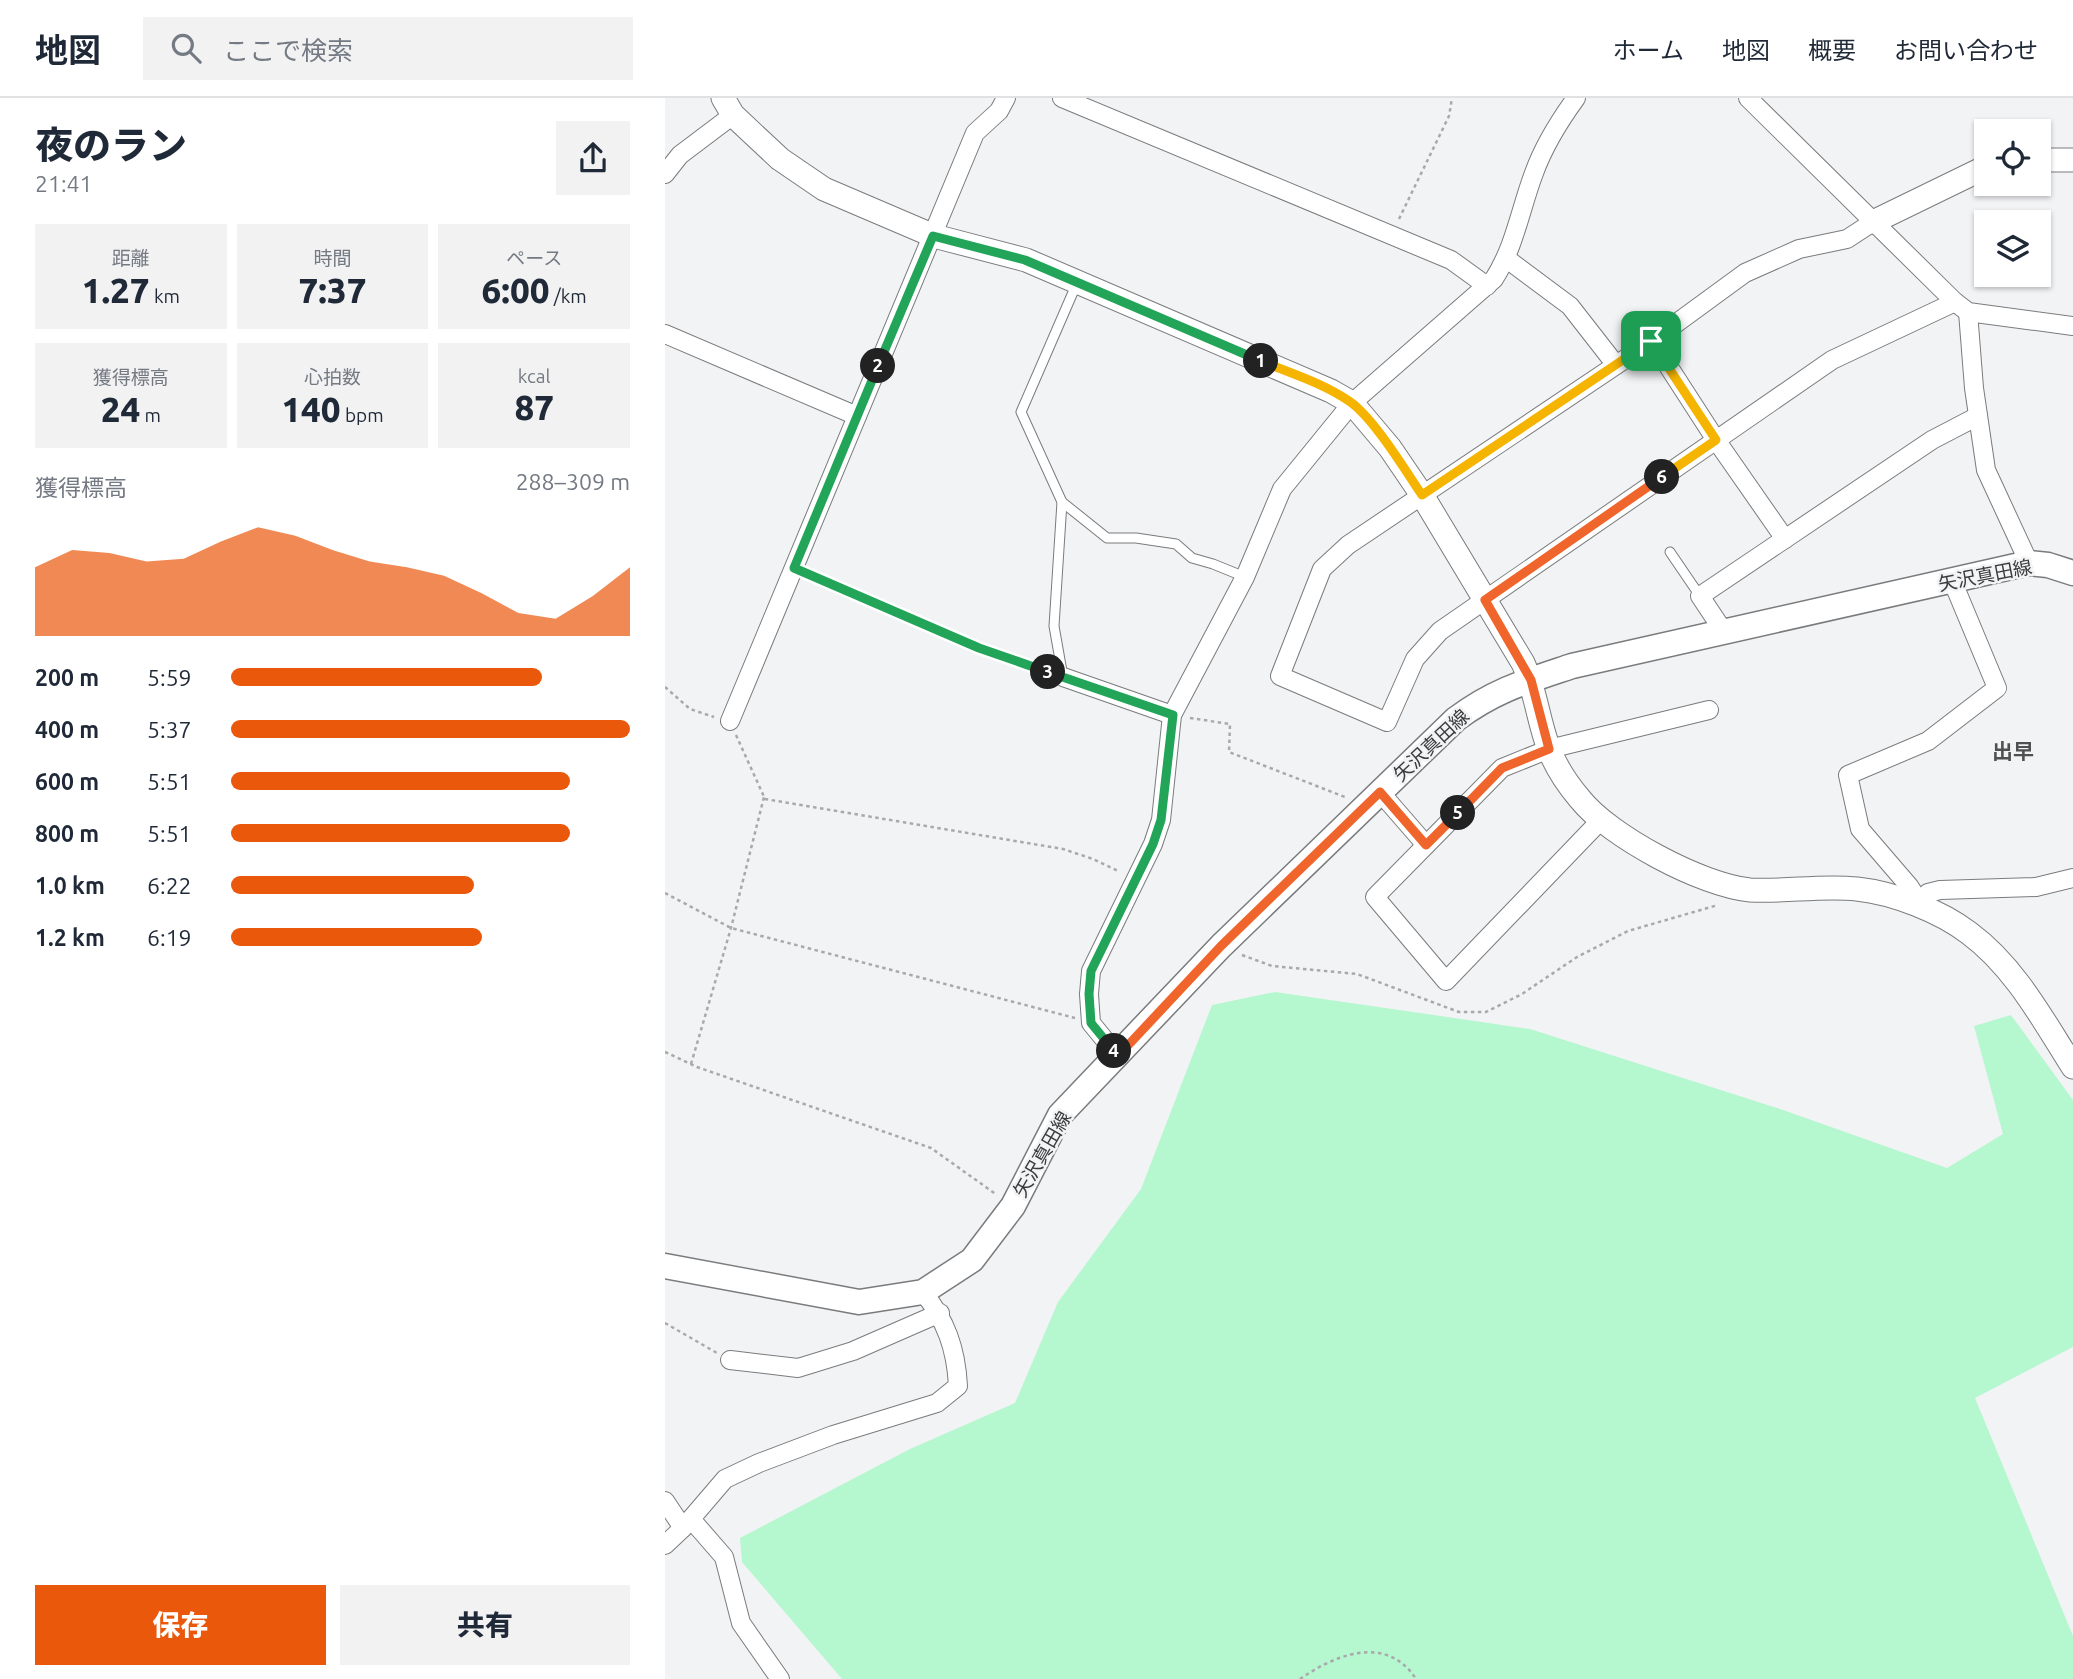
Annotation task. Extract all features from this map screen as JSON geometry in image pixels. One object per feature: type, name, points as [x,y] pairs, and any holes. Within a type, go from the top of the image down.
[{"type":"main road","name":"矢沢真田線","points":[[665,1266],[859,1302],[923,1292],[972,1260],[1013,1206],[1061,1115],[1221,946],[1373,799],[1456,719],[1478,702],[1501,690],[1572,666],[2029,563],[2048,565],[2073,573]]},
{"type":"street","points":[[730,721],[975,133],[999,111],[1006,98]]},
{"type":"street","points":[[1062,98],[1451,260],[1487,286]]},
{"type":"street","points":[[1118,1056],[1091,1023],[1091,971],[1153,844],[1161,820],[1173,715],[1245,578],[1282,489],[1352,402],[1487,286],[1507,259],[1534,171],[1576,98]]},
{"type":"street","points":[[1748,98],[1961,307],[1986,470],[2029,563]]},
{"type":"street","points":[[665,174],[728,107],[780,159],[824,188],[933,236],[1025,260],[1352,402],[1390,447],[1485,600],[1531,680],[1549,749],[1574,791],[1600,821],[1682,870],[1716,883],[1749,890],[1857,889],[1922,906],[1969,933],[1990,950],[2019,985],[2073,1067]]},
{"type":"street","points":[[2051,160],[2073,160]]},
{"type":"street","points":[[1974,171],[1873,222],[1847,239],[1799,249],[1745,273],[1616,365],[1348,545],[1321,569],[1280,676],[1387,722],[1415,659],[1440,631],[1832,360],[1961,307],[2073,326]]},
{"type":"street","points":[[1507,259],[1570,306],[1616,365]]},
{"type":"street","points":[[665,334],[857,416]]},
{"type":"street","points":[[1651,341],[1785,539]]},
{"type":"street","points":[[1724,632],[1700,596],[1932,440],[1978,416]]},
{"type":"street","points":[[1922,906],[1909,886],[1860,829],[1848,775],[1928,741],[1997,688],[1952,580]]},
{"type":"street","points":[[1063,677],[1173,715]]},
{"type":"street","points":[[1600,821],[1446,981],[1375,897],[1502,768],[1549,749],[1709,710]]},
{"type":"street","points":[[1373,799],[1426,845]]},
{"type":"street","points":[[1922,906],[1928,893],[1940,890],[2036,887],[2073,878]]},
{"type":"street","points":[[665,1545],[725,1479],[758,1463],[833,1435],[937,1404],[958,1386],[957,1362],[940,1313],[923,1292]]},
{"type":"street","points":[[730,1360],[771,1367],[798,1368],[853,1351],[940,1313]]},
{"type":"street","points":[[665,1501],[724,1557],[741,1623],[781,1679]]},
{"type":"lane","points":[[1077,283],[1021,412],[1062,502],[1107,538],[1136,538],[1176,544],[1192,558],[1245,578]]},
{"type":"lane","points":[[1062,502],[1054,626],[1063,677]]},
{"type":"lane","points":[[1670,552],[1700,596]]},
{"type":"path","points":[[1391,235],[1449,116],[1452,98]]},
{"type":"path","points":[[794,568],[979,648],[1063,677]]},
{"type":"path","points":[[665,687],[690,709],[730,721],[764,797],[731,928],[691,1064]]},
{"type":"path","points":[[1173,715],[1230,724],[1229,752],[1373,799]]},
{"type":"path","points":[[764,797],[1063,849],[1093,859],[1136,879]]},
{"type":"path","points":[[665,893],[731,928],[1091,1023]]},
{"type":"path","points":[[665,1052],[691,1064],[931,1148],[1013,1206]]},
{"type":"path","points":[[665,1323],[730,1360]]},
{"type":"path","points":[[1300,1679],[1317,1667],[1363,1651],[1393,1655],[1408,1667],[1416,1679]]},
{"type":"green space","points":[[1275,992],[1530,1029],[1783,1110],[1947,1168],[2003,1134],[1974,1026],[2011,1015],[2073,1100],[2073,1347],[1975,1398],[2073,1636],[2073,1679],[842,1679],[742,1562],[740,1538],[910,1449],[1015,1403],[1058,1302],[1141,1189],[1212,1005]]},
{"type":"district","name":"出早","points":[[2013,751]]},
{"type":"route","points":[[933,236],[1025,260],[1352,402],[1390,447],[1422,495],[1651,341],[1716,440],[1485,600],[1531,680],[1549,749],[1502,768],[1426,845],[1380,792],[1221,946],[1118,1056],[1091,1023],[1091,971],[1153,844],[1161,820],[1173,715],[979,648],[794,568],[933,236]]}]
